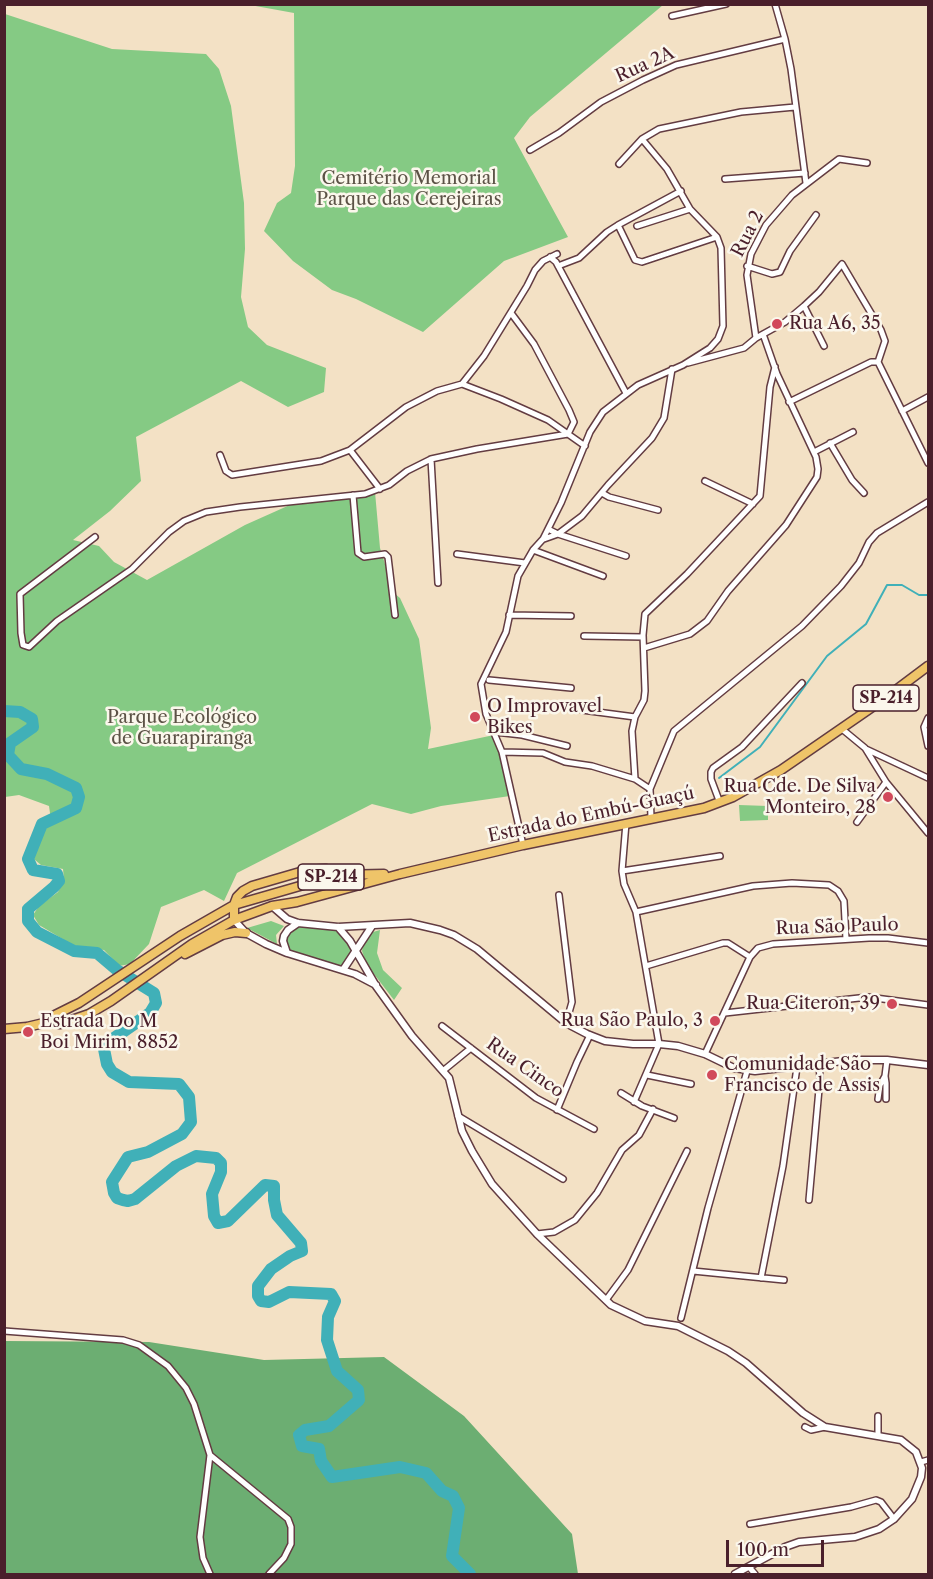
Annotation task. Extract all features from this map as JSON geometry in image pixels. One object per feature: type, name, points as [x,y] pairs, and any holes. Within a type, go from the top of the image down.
[{"type":"main road","name":"Estrada do Embú-Guaçú","points":[[4,1029],[27,1028],[48,1022],[60,1024],[73,1020],[111,1001],[192,944],[234,920],[272,906],[297,902],[400,874],[523,845],[720,803],[746,791],[781,770],[928,666]]},
{"type":"main road","points":[[234,920],[234,905],[243,891],[275,878],[307,870],[326,869],[342,874]]},
{"type":"main road","name":"Estrada do Embú-Guaçú","points":[[48,1022],[55,1015],[101,989],[155,952],[234,905],[342,874],[400,874]]},
{"type":"main road","points":[[265,895],[272,906]]},
{"type":"main road","points":[[167,961],[222,935],[246,933]]},
{"type":"street","points":[[672,16],[726,4]]},
{"type":"street","points":[[775,4],[785,39],[806,183]]},
{"type":"street","name":"Rua 2A","points":[[530,150],[559,133],[601,102],[676,65],[785,39]]},
{"type":"street","points":[[619,164],[642,139],[659,129],[758,110],[795,107]]},
{"type":"street","points":[[523,845],[502,753],[481,693],[502,645],[518,576],[533,550],[543,539],[594,425],[603,412],[626,393],[683,364],[714,344],[723,327],[721,248],[717,237],[690,209],[667,169],[642,139]]},
{"type":"street","name":"Rua 2","points":[[756,338],[747,283],[747,266],[766,225],[782,204],[838,159],[867,163]]},
{"type":"street","points":[[725,178],[805,173]]},
{"type":"street","points":[[557,264],[579,258],[607,232],[681,191]]},
{"type":"street","points":[[638,226],[690,209]]},
{"type":"street","points":[[747,266],[772,274],[780,272],[790,251],[816,215]]},
{"type":"street","points":[[618,225],[635,260],[642,262],[717,237]]},
{"type":"street","points":[[220,455],[226,471],[232,475],[316,462],[350,450],[406,407],[437,391],[462,384],[484,356],[535,270],[557,254],[557,264]]},
{"type":"street","points":[[550,257],[557,264],[626,393]]},
{"type":"street","points":[[683,364],[736,352],[744,348],[756,338],[785,322],[804,306],[842,264],[881,330],[885,341],[878,362],[928,463]]},
{"type":"street","points":[[804,306],[824,346]]},
{"type":"street","points":[[511,313],[534,344],[569,410],[574,422],[568,434]]},
{"type":"street","points":[[644,648],[690,634],[706,621],[728,591],[786,525],[818,471],[814,452],[789,402],[763,334]]},
{"type":"street","points":[[789,402],[871,362],[878,362]]},
{"type":"street","points":[[634,778],[632,737],[635,717],[644,700],[643,637],[646,612],[687,574],[760,496],[770,387],[775,367]]},
{"type":"street","points":[[543,539],[558,534],[582,516],[652,438],[664,418],[672,369]]},
{"type":"street","points":[[462,384],[548,420],[585,446]]},
{"type":"street","points":[[902,411],[928,397]]},
{"type":"street","points":[[814,452],[853,432]]},
{"type":"street","points":[[95,537],[20,594],[23,645],[29,647],[57,621],[132,569],[169,532],[184,521],[206,512],[353,495],[380,489],[431,459],[568,434]]},
{"type":"street","points":[[830,443],[852,480],[864,493]]},
{"type":"street","points":[[350,450],[380,489]]},
{"type":"street","points":[[431,459],[438,583]]},
{"type":"street","points":[[705,481],[753,504]]},
{"type":"street","points":[[602,493],[658,510]]},
{"type":"street","points":[[353,495],[358,553],[364,557],[385,554],[388,557],[395,615]]},
{"type":"street","points":[[651,818],[650,789],[674,731],[802,626],[842,586],[877,533],[928,502]]},
{"type":"street","points":[[548,529],[626,556]]},
{"type":"street","points":[[533,550],[603,576]]},
{"type":"street","points":[[457,554],[525,563]]},
{"type":"street","points":[[509,615],[571,616]]},
{"type":"street","points":[[584,636],[643,637]]},
{"type":"street","points":[[486,680],[571,688]]},
{"type":"street","points":[[720,803],[714,790],[711,772],[713,768],[742,747],[802,684]]},
{"type":"street","points":[[582,710],[635,717]]},
{"type":"street","points":[[928,718],[924,727],[928,746]]},
{"type":"street","points":[[842,729],[865,748],[928,778]]},
{"type":"street","points":[[495,732],[522,735],[567,746]]},
{"type":"street","points":[[865,748],[886,782],[928,833]]},
{"type":"street","points":[[502,753],[543,753],[565,762],[592,766],[634,778],[650,789]]},
{"type":"street","points":[[856,822],[886,782]]},
{"type":"street","points":[[626,823],[622,872],[624,884],[636,912],[659,1044],[634,1102]]},
{"type":"street","points":[[622,872],[720,856]]},
{"type":"street","points":[[636,912],[753,886],[792,883],[829,885],[838,891],[844,901],[846,939]]},
{"type":"street","points":[[559,895],[572,1002],[566,1023]]},
{"type":"street","points":[[272,906],[287,919],[298,923],[338,927],[420,924],[454,935],[477,949],[566,1023],[590,1035],[613,1042],[687,1048],[747,1071],[765,1071],[852,1060],[886,1060],[928,1065]]},
{"type":"street","points":[[234,920],[246,933],[287,953],[343,970],[376,986]]},
{"type":"street","points":[[287,953],[283,941],[284,936],[298,923]]},
{"type":"street","points":[[343,970],[372,926]]},
{"type":"street","points":[[338,927],[356,949],[376,986],[412,1036],[444,1070],[453,1088],[462,1131],[483,1170],[537,1234],[606,1300],[629,1315],[645,1321],[678,1326],[728,1351],[746,1363],[803,1413],[825,1426],[901,1440],[916,1452],[921,1462],[921,1477],[912,1499],[894,1519],[879,1529],[855,1537],[800,1542],[785,1546],[735,1575]]},
{"type":"street","name":"Rua São Paulo","points":[[750,957],[758,948],[766,944],[888,938],[928,943]]},
{"type":"street","points":[[646,966],[723,943],[728,943],[750,957],[705,1054]]},
{"type":"street","points":[[725,1013],[868,998],[889,998],[928,1005]]},
{"type":"street","name":"Rua Cinco","points":[[442,1026],[536,1098],[594,1129]]},
{"type":"street","points":[[557,1110],[590,1035]]},
{"type":"street","points":[[444,1070],[471,1048]]},
{"type":"street","points":[[886,1060],[886,1100]]},
{"type":"street","points":[[809,1200],[820,1078],[819,1065]]},
{"type":"street","points":[[761,1278],[783,1166],[797,1067]]},
{"type":"street","points":[[681,1318],[708,1208],[747,1071]]},
{"type":"street","points":[[647,1075],[691,1084]]},
{"type":"street","points":[[878,1099],[880,1085],[885,1076]]},
{"type":"street","points":[[621,1093],[634,1102],[674,1118]]},
{"type":"street","points":[[537,1234],[554,1232],[575,1220],[597,1193],[622,1150],[639,1135],[653,1109]]},
{"type":"street","points":[[458,1116],[563,1179]]},
{"type":"street","points":[[606,1300],[628,1270],[687,1151]]},
{"type":"street","points":[[693,1271],[784,1280]]},
{"type":"street","points":[[4,1331],[112,1338],[139,1344],[168,1366],[186,1388],[194,1404],[210,1455],[200,1537],[203,1558],[210,1575]]},
{"type":"street","points":[[878,1416],[878,1436]]},
{"type":"street","points":[[806,1427],[811,1430],[825,1426]]},
{"type":"street","points":[[210,1455],[288,1519],[291,1527],[291,1544],[284,1558],[269,1575]]},
{"type":"street","points":[[921,1462],[928,1460]]},
{"type":"street","points":[[750,1524],[851,1507],[876,1500],[881,1502],[894,1519]]},
{"type":"street","points":[[749,1567],[755,1575]]},
{"type":"green space","name":"Cemitério Memorial Parque das Cerejeiras","points":[[250,5],[663,5],[530,117],[514,138],[568,237],[504,261],[423,332],[356,299],[332,290],[293,261],[264,231],[277,203],[291,193],[295,166],[294,13]]},
{"type":"green space","name":"Parque Ecológico de Guarapiranga","points":[[5,14],[112,49],[206,54],[219,69],[231,106],[244,203],[245,249],[241,297],[248,327],[267,345],[326,368],[324,392],[288,407],[241,381],[136,437],[141,481],[110,511],[73,540],[99,546],[114,562],[147,580],[245,525],[292,504],[375,492],[380,548],[394,593],[400,598],[419,639],[431,728],[428,749],[494,735],[502,752],[510,796],[441,806],[411,814],[372,804],[237,873],[224,901],[204,890],[161,907],[149,944],[130,964],[119,966],[104,950],[76,947],[39,925],[33,915],[39,906],[58,892],[64,880],[63,869],[41,865],[34,859],[40,835],[51,820],[49,806],[19,795],[5,797]]},
{"type":"green space","points":[[739,805],[768,806],[768,820],[740,821]]},
{"type":"green space","points":[[271,921],[284,926],[276,935],[277,944],[247,928]]},
{"type":"green space","points":[[299,924],[336,927],[355,950],[343,970],[290,954],[284,936]]},
{"type":"green space","points":[[380,930],[377,953],[383,970],[402,988],[394,1000],[367,965],[362,951],[364,940],[373,932]]},
{"type":"green space","points":[[5,1341],[149,1342],[264,1360],[384,1357],[464,1416],[572,1534],[578,1574],[5,1574]]},
{"type":"waterway","points":[[719,778],[760,747],[827,656],[866,624],[887,585],[902,585],[919,595],[928,595]]},
{"type":"waterway","points":[[4,711],[20,712],[32,719],[33,727],[10,743],[8,755],[21,769],[47,774],[76,788],[79,797],[76,808],[42,824],[28,859],[33,870],[57,874],[59,881],[28,909],[28,921],[37,932],[74,951],[97,953],[117,970],[154,993],[156,1003],[150,1013],[107,1043],[104,1049],[107,1064],[112,1072],[129,1082],[179,1084],[189,1097],[191,1122],[182,1134],[148,1152],[128,1157],[112,1182],[114,1193],[117,1198],[123,1200],[135,1199],[176,1166],[196,1156],[216,1158],[221,1163],[221,1172],[212,1194],[214,1216],[218,1223],[228,1221],[265,1185],[274,1186],[277,1215],[301,1243],[302,1251],[271,1269],[258,1286],[258,1296],[261,1301],[269,1302],[289,1292],[331,1294],[335,1301],[328,1317],[327,1340],[337,1371],[358,1390],[359,1400],[329,1426],[305,1430],[299,1435],[302,1446],[319,1449],[321,1461],[332,1477],[400,1467],[426,1473],[442,1491],[453,1496],[459,1508],[452,1556],[470,1574]]},
{"type":"place","name":"Rua A6, 35","points":[[777,324]]},
{"type":"place","name":"O Improvavel Bikes","points":[[475,717]]},
{"type":"place","name":"Rua Cde. De Silva Monteiro, 28","points":[[888,797]]},
{"type":"place","name":"Rua Citeron, 39","points":[[892,1004]]},
{"type":"place","name":"Rua São Paulo, 3","points":[[715,1021]]},
{"type":"place","name":"Estrada Do M Boi Mirim, 8852","points":[[28,1032]]},
{"type":"place","name":"Comunidade São Francisco de Assis","points":[[712,1075]]}]
